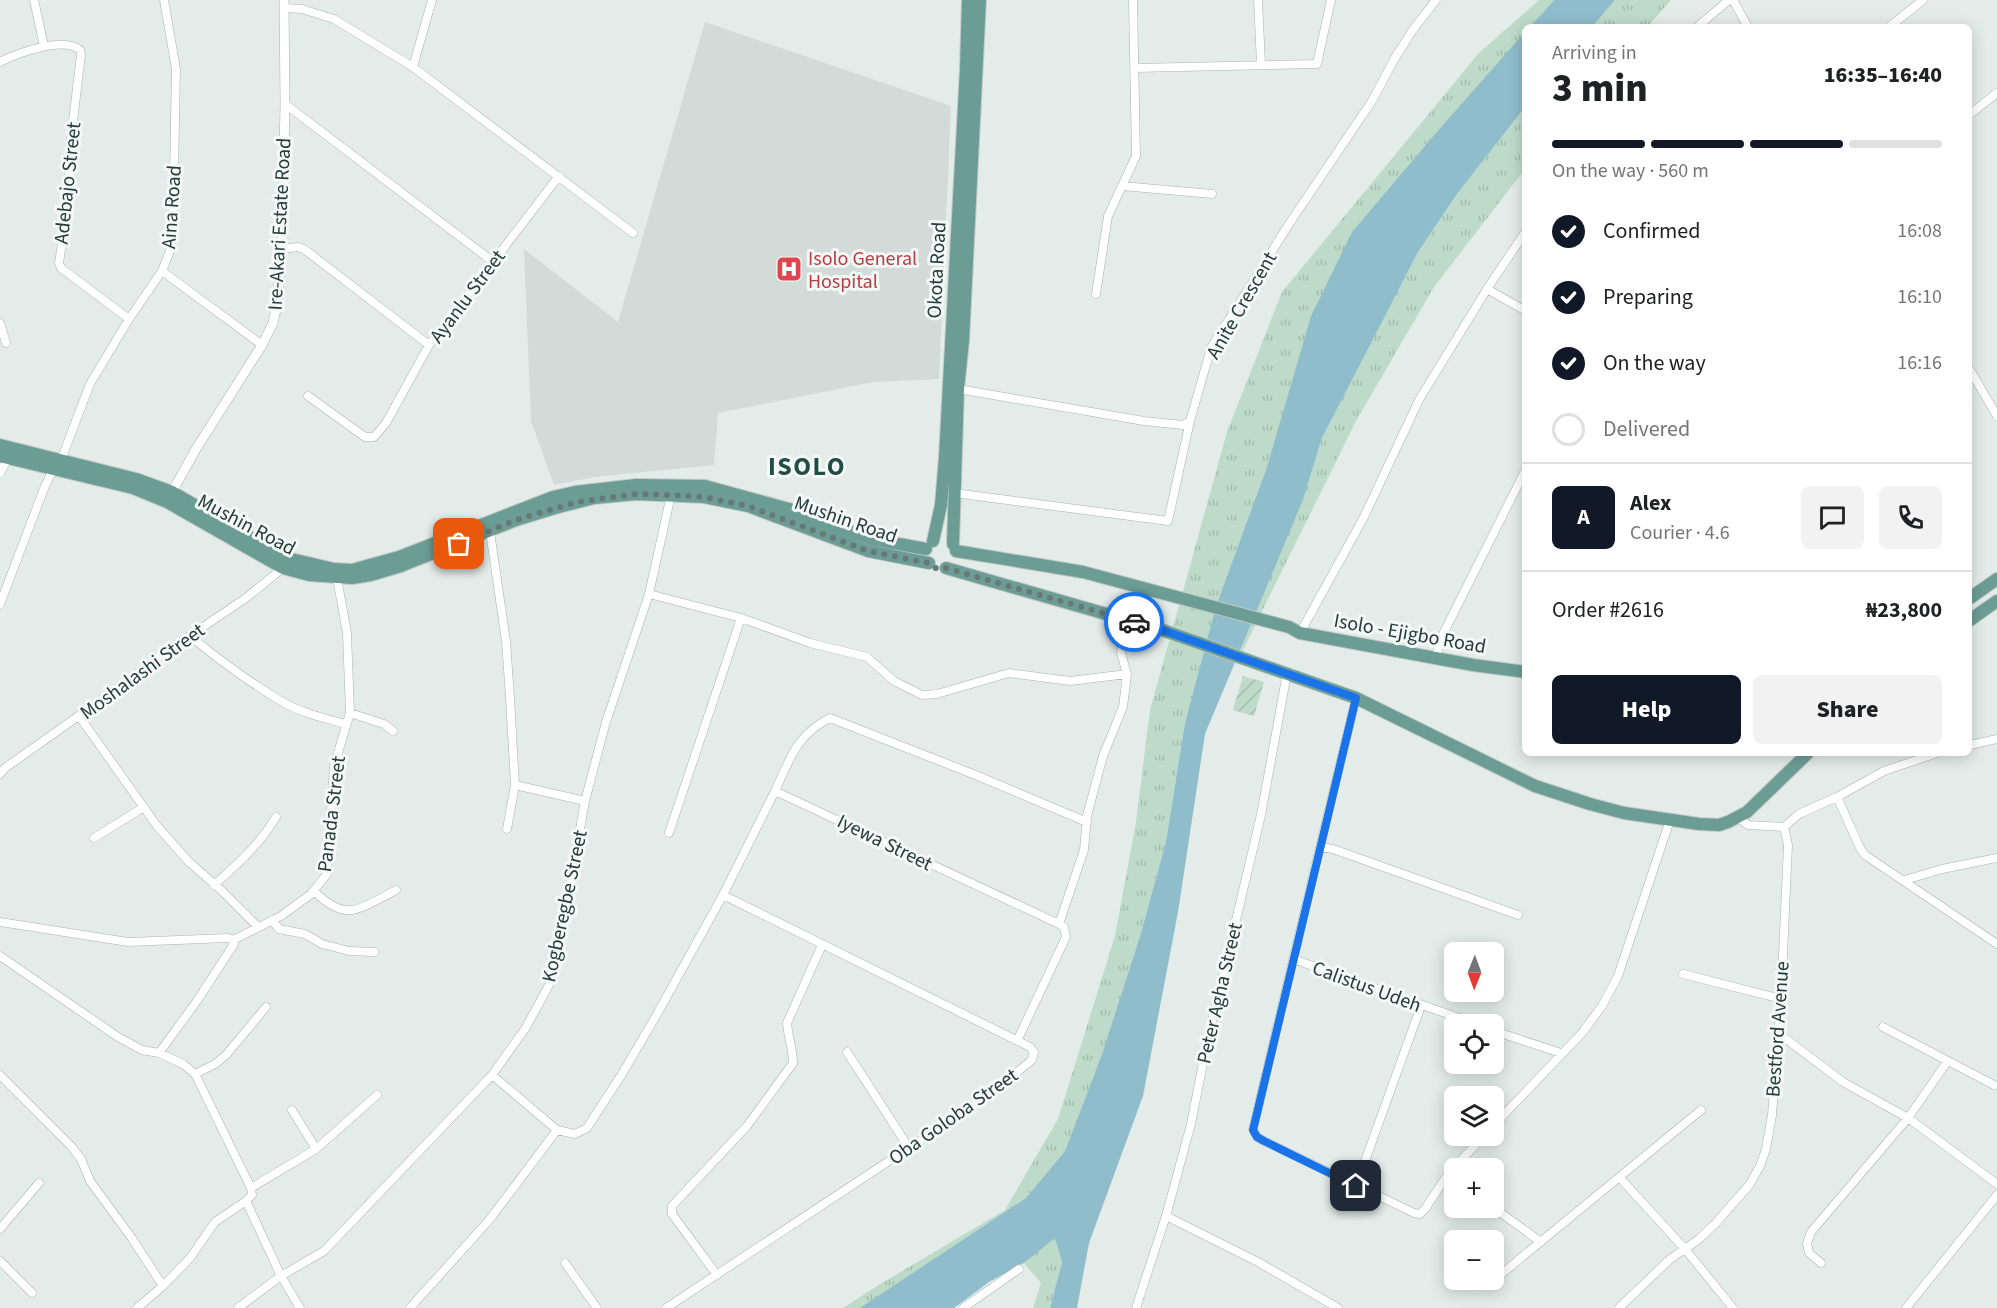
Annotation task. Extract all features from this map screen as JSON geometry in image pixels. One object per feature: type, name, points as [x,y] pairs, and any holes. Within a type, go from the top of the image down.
[{"type":"main road","name":"Okota Road","points":[[930,545],[941,505],[945,457],[968,0]]},
{"type":"main road","points":[[946,568],[956,560],[954,494],[958,388],[963,341],[980,0]]},
{"type":"main road","name":"Mushin Road","points":[[0,445],[133,488],[167,502],[283,568],[309,575],[337,578],[371,575],[531,516],[594,498],[636,494],[704,497],[748,506],[868,551],[929,563]]},
{"type":"main road","name":"Mushin Road","points":[[4,457],[58,464],[136,479],[172,492],[287,558],[333,569],[352,570],[399,557],[553,497],[575,492],[636,485],[705,486],[789,509],[871,539],[930,545]]},
{"type":"main road","points":[[955,547],[941,539],[930,545],[926,555],[929,563],[937,569],[946,568],[1162,630],[1356,698],[1535,786],[1612,810],[1670,820],[1719,825],[1747,812],[1805,756]]},
{"type":"main road","name":"Isolo - Ejigbo Road","points":[[955,547],[1083,572],[1294,630],[1436,658],[1522,671]]},
{"type":"main road","points":[[1972,597],[1997,579]]},
{"type":"main road","points":[[1972,619],[1997,601]]},
{"type":"street","points":[[0,62],[44,46],[34,0]]},
{"type":"street","name":"Aina Road","points":[[0,604],[45,486],[58,464],[90,384],[129,319],[162,271],[170,251],[173,228],[176,69],[164,0]]},
{"type":"street","points":[[413,67],[432,0]]},
{"type":"street","points":[[1096,294],[1108,216],[1136,156],[1133,0]]},
{"type":"street","points":[[1258,0],[1260,64]]},
{"type":"street","points":[[1136,68],[1317,64],[1331,0]]},
{"type":"street","name":"Anite Crescent","points":[[954,494],[1168,521],[1190,421],[1211,348],[1290,221],[1372,101],[1412,31],[1436,0]]},
{"type":"street","points":[[1701,24],[1731,0],[1746,24]]},
{"type":"street","points":[[1893,24],[1923,0]]},
{"type":"street","points":[[284,4],[334,19],[413,67],[633,232]]},
{"type":"street","name":"Ire-Akari Estate Road","points":[[172,492],[196,449],[262,345],[273,323],[282,249],[285,104],[284,4]]},
{"type":"street","name":"Adebajo Street","points":[[44,46],[73,46],[80,50],[81,55],[70,146],[68,204],[59,263],[61,268],[129,319]]},
{"type":"street","points":[[1972,112],[1997,93]]},
{"type":"street","points":[[285,104],[492,261]]},
{"type":"street","name":"Ayanlu Street","points":[[308,396],[365,437],[374,437],[386,423],[429,345],[559,176]]},
{"type":"street","points":[[1122,186],[1212,194]]},
{"type":"street","points":[[1294,630],[1364,517],[1419,400],[1522,237]]},
{"type":"street","points":[[282,249],[298,247],[304,249],[429,345]]},
{"type":"street","points":[[162,271],[262,345]]},
{"type":"street","points":[[1487,289],[1522,309]]},
{"type":"street","points":[[0,323],[6,343]]},
{"type":"street","points":[[1972,373],[1997,416]]},
{"type":"street","points":[[958,388],[1144,421],[1183,425],[1190,421]]},
{"type":"street","points":[[0,473],[4,457]]},
{"type":"street","points":[[1436,658],[1440,640],[1522,477]]},
{"type":"street","name":"Kogberegbe Street","points":[[238,1308],[281,1276],[324,1251],[492,1075],[525,1029],[552,979],[585,801],[606,722],[649,594],[671,495]]},
{"type":"street","points":[[490,532],[506,641],[515,785],[507,830]]},
{"type":"street","name":"Moshalashi Street","points":[[0,774],[4,768],[161,655],[246,598],[283,568]]},
{"type":"street","name":"Panada Street","points":[[233,940],[272,920],[314,891],[327,874],[334,766],[350,713],[347,633],[337,578]]},
{"type":"street","points":[[649,594],[741,618],[810,643],[867,657],[894,681],[922,695],[937,694],[1009,673],[1070,681],[1127,674]]},
{"type":"street","points":[[669,833],[741,618]]},
{"type":"street","points":[[1017,1041],[1066,937],[1064,927],[1059,924],[1084,850],[1086,822],[1102,756],[1123,706],[1127,674],[1121,653],[1127,620]]},
{"type":"street","points":[[190,636],[282,701],[309,714],[346,724]]},
{"type":"street","name":"Peter Agha Street","points":[[1136,1308],[1166,1216],[1191,1124],[1208,1038],[1261,815],[1281,671]]},
{"type":"street","points":[[1356,698],[1253,1130],[1257,1137],[1264,1141],[1414,1213],[1420,1214],[1444,1186]]},
{"type":"street","points":[[350,713],[384,724],[393,731]]},
{"type":"street","points":[[79,716],[157,826],[189,862],[258,927]]},
{"type":"street","points":[[492,1075],[557,1130],[575,1134],[587,1128],[656,1016],[723,895],[798,742],[818,724],[830,718],[973,774],[1086,822]]},
{"type":"street","points":[[1972,745],[1997,739]]},
{"type":"street","points":[[1737,817],[1748,825],[1784,827],[1799,814],[1837,797],[1884,771],[1928,756]]},
{"type":"street","points":[[515,785],[585,801]]},
{"type":"street","name":"Iyewa Street","points":[[775,791],[1059,924]]},
{"type":"street","points":[[1837,797],[1861,850],[1871,860],[1905,880],[1997,944]]},
{"type":"street","points":[[94,838],[144,807]]},
{"type":"street","points":[[214,885],[240,863],[265,836],[276,817]]},
{"type":"street","points":[[1504,1114],[1582,1033],[1602,1006],[1618,976],[1670,820]]},
{"type":"street","name":"Bestford Avenue","points":[[1619,1308],[1669,1260],[1685,1250],[1715,1224],[1750,1184],[1766,1149],[1772,1115],[1781,999],[1788,867],[1788,844],[1784,827]]},
{"type":"street","points":[[1320,847],[1333,849],[1518,915]]},
{"type":"street","points":[[1905,880],[1934,871],[1997,858]]},
{"type":"street","points":[[314,891],[332,904],[353,910],[381,899],[396,890]]},
{"type":"street","name":"Oba Goloba Street","points":[[666,1308],[986,1097],[1032,1060],[1034,1052],[1030,1047],[723,895]]},
{"type":"street","points":[[272,920],[279,929],[305,934],[322,944],[350,951],[374,952]]},
{"type":"street","points":[[0,922],[128,942],[228,938],[233,940],[234,944],[197,1001],[159,1053]]},
{"type":"street","points":[[717,1275],[672,1214],[672,1206],[747,1126],[793,1063],[788,1023],[822,945]]},
{"type":"street","points":[[0,956],[118,1037],[142,1050],[159,1053],[183,1064],[195,1074],[250,1188],[252,1195],[246,1202],[215,1222],[190,1258],[163,1286],[137,1308]]},
{"type":"street","name":"Calistus Udeh","points":[[1293,959],[1445,1014]]},
{"type":"street","points":[[1683,974],[1781,999]]},
{"type":"street","points":[[1356,1186],[1421,1006]]},
{"type":"street","points":[[195,1074],[215,1064],[226,1055],[266,1007]]},
{"type":"street","points":[[1883,1027],[1994,1085]]},
{"type":"street","points":[[1504,1033],[1561,1053]]},
{"type":"street","points":[[1778,1033],[1843,1082],[1908,1118],[1997,1184]]},
{"type":"street","points":[[847,1052],[909,1148]]},
{"type":"street","points":[[1821,1263],[1809,1253],[1807,1243],[1811,1232],[1908,1118],[1947,1062]]},
{"type":"street","points":[[0,1075],[71,1146],[81,1159],[90,1181],[163,1286]]},
{"type":"street","points":[[250,1188],[316,1149],[377,1095]]},
{"type":"street","points":[[292,1110],[316,1149]]},
{"type":"street","points":[[1504,1273],[1701,1110]]},
{"type":"street","points":[[410,1308],[490,1219],[557,1130]]},
{"type":"street","points":[[1466,1158],[1476,1146]]},
{"type":"street","points":[[1620,1178],[1734,1308]]},
{"type":"street","points":[[0,1229],[39,1183]]},
{"type":"street","points":[[1906,1308],[1997,1195]]},
{"type":"street","points":[[246,1202],[281,1276],[300,1308]]},
{"type":"street","points":[[1504,1215],[1541,1242]]},
{"type":"street","points":[[1166,1216],[1258,1262],[1338,1308]]},
{"type":"street","points":[[0,1261],[32,1293]]},
{"type":"street","points":[[565,1263],[597,1308]]},
{"type":"street","points":[[963,1308],[1019,1269]]},
{"type":"shaded area","name":"Isolo General Hospital","points":[[705,22],[951,106],[939,379],[873,382],[718,413],[714,465],[594,477],[554,485],[531,421],[524,249],[618,322]]},
{"type":"green space","points":[[1539,0],[1554,0],[1533,24],[1522,24],[1522,37],[1267,467],[1216,606],[1185,723],[1166,840],[1141,933],[1102,1054],[1065,1151],[1026,1198],[864,1308],[843,1308],[1005,1210],[1058,1119],[1115,936],[1136,822],[1150,710],[1227,432],[1282,292],[1478,54]]},
{"type":"green space","points":[[1615,0],[1671,0],[1650,24],[1595,24]]},
{"type":"green space","points":[[1522,111],[1522,173],[1434,287],[1356,421],[1234,668],[1256,609],[1303,500],[1322,438],[1418,252],[1457,194]]},
{"type":"green space","points":[[1243,676],[1264,682],[1254,716],[1233,710]]},
{"type":"green space","points":[[1055,1237],[1062,1262],[1050,1308],[1033,1308],[1041,1283],[1024,1263]]},
{"type":"water","points":[[1554,0],[1615,0],[1595,24],[1533,24]]},
{"type":"water","points":[[1522,35],[1522,111],[1457,194],[1418,252],[1322,438],[1303,500],[1205,734],[1178,912],[1143,1096],[1089,1243],[1077,1308],[1050,1308],[1062,1262],[1055,1238],[1024,1263],[989,1282],[954,1308],[860,1308],[1026,1198],[1065,1151],[1102,1054],[1141,933],[1166,841],[1185,723],[1216,606],[1267,467],[1311,316],[1352,232]]},
{"type":"way so far","points":[[459,544],[516,520],[594,498],[636,494],[704,497],[748,506],[868,551],[929,563],[937,569],[946,568],[1134,622]]},
{"type":"place","name":"Isolo General Hospital","points":[[789,269]]},
{"type":"district","name":"ISOLO","points":[[807,466]]},
{"type":"route","points":[[1134,622],[1356,698],[1253,1130],[1257,1137],[1264,1141],[1356,1186]]}]
